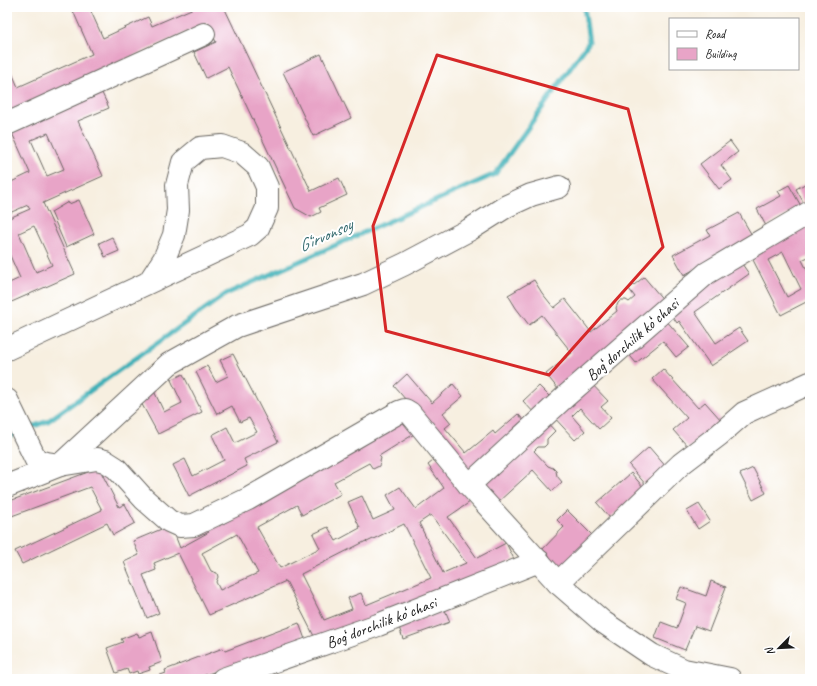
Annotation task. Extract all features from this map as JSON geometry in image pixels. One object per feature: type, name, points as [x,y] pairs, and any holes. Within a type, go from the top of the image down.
[{"type":"street","points":[[7,124],[204,34]]},
{"type":"street","points":[[7,348],[149,282],[250,235],[258,228],[267,208],[267,187],[258,167],[242,153],[222,146],[200,148],[183,162],[178,185],[178,210],[174,235],[164,259],[149,282]]},
{"type":"street","points":[[60,465],[169,364],[237,326],[363,284],[463,234],[507,206],[531,195],[558,187]]},
{"type":"street","name":"Bogʻdorchilik koʻchasi","points":[[469,485],[566,396],[708,273],[810,212]]},
{"type":"street","points":[[558,583],[681,464],[719,435],[744,413],[810,383]]},
{"type":"street","points":[[10,407],[36,460],[60,465]]},
{"type":"street","points":[[7,486],[60,465],[97,459],[116,468],[144,499],[169,521],[180,526],[194,525],[248,499],[399,412],[405,410],[410,413],[469,485],[558,583],[603,622],[652,655],[684,670],[730,679]]},
{"type":"street","name":"Bogʻdorchilik koʻchasi","points":[[223,679],[378,625],[539,561]]},
{"type":"street","points":[[662,679],[684,670]]},
{"type":"highlighted area","points":[[437,55],[628,109],[663,247],[549,375],[386,331],[373,226]]},
{"type":"building","points":[[82,7],[89,7],[103,38],[148,17],[152,26],[196,7],[224,7],[311,191],[339,178],[347,195],[319,208],[321,212],[311,217],[295,208],[228,67],[206,78],[194,52],[216,42],[207,23],[7,112],[7,61],[18,87],[92,54],[73,11]]},
{"type":"building","points":[[321,54],[351,118],[313,136],[283,72]]},
{"type":"building","points":[[102,93],[109,108],[78,121],[103,176],[43,203],[75,274],[7,304],[7,284],[20,278],[7,249],[7,219],[30,209],[28,205],[7,214],[7,184],[30,173],[12,133]],"holes":[[[48,133],[64,169],[47,176],[31,140]],[[34,226],[52,265],[36,272],[19,233]]]},
{"type":"building","points":[[730,141],[738,152],[721,165],[732,180],[719,189],[700,164]]},
{"type":"building","points":[[810,181],[810,202],[805,205],[796,189]]},
{"type":"building","points":[[789,185],[801,206],[766,226],[757,209],[781,196],[778,191]]},
{"type":"building","points":[[79,200],[94,234],[66,247],[51,212],[68,202],[69,204]]},
{"type":"building","points":[[739,213],[753,237],[684,275],[673,255],[710,235],[707,230]]},
{"type":"building","points":[[810,223],[810,256],[802,260],[810,276],[810,300],[781,315],[750,254]],"holes":[[[783,252],[801,289],[787,297],[768,260]]]},
{"type":"building","points":[[112,237],[119,251],[105,257],[99,243]]},
{"type":"building","points":[[740,261],[749,274],[695,312],[716,343],[739,328],[748,341],[711,366],[679,321],[677,323],[669,311]]},
{"type":"building","points":[[644,277],[665,302],[558,389],[546,374],[572,353],[542,315],[529,325],[508,295],[534,280],[554,308],[565,299],[591,332],[617,311],[616,308],[621,300],[626,300],[629,302],[635,297],[629,289]]},
{"type":"building","points":[[665,319],[689,347],[676,357],[663,341],[636,363],[626,351]]},
{"type":"building","points":[[233,354],[278,442],[244,459],[247,466],[189,496],[173,465],[185,459],[193,476],[224,460],[212,435],[227,427],[235,443],[257,432],[249,418],[240,422],[232,406],[217,414],[196,372],[207,366],[216,382],[228,376],[220,360]]},
{"type":"building","points":[[663,369],[698,408],[705,402],[721,420],[689,448],[673,430],[687,418],[652,379]]},
{"type":"building","points":[[183,374],[202,412],[158,434],[138,397],[153,389],[164,412],[182,403],[171,380]]},
{"type":"building","points":[[407,374],[432,403],[453,384],[463,396],[443,413],[451,423],[445,428],[466,453],[493,431],[495,434],[518,414],[529,426],[471,476],[394,386]]},
{"type":"building","points":[[588,380],[608,401],[601,407],[611,418],[599,429],[580,408],[572,416],[585,431],[575,440],[551,414]]},
{"type":"building","points":[[539,386],[552,399],[536,415],[523,401]]},
{"type":"building","points":[[409,416],[419,431],[379,456],[381,458],[379,466],[373,469],[369,463],[334,482],[341,494],[302,515],[297,505],[257,527],[280,568],[320,548],[313,534],[328,527],[336,541],[360,528],[348,502],[362,496],[373,520],[395,510],[387,495],[400,487],[416,509],[444,488],[428,465],[438,457],[470,502],[448,517],[477,558],[506,543],[514,559],[472,580],[317,642],[286,581],[209,615],[178,553],[154,563],[156,570],[143,575],[159,613],[147,618],[124,562],[139,555],[133,541],[171,525],[180,548],[209,532],[207,530],[218,524],[219,526],[359,448]],"holes":[[[431,515],[466,563],[443,573],[419,523]],[[404,524],[431,578],[366,605],[361,593],[348,598],[352,609],[324,620],[301,574],[366,541],[367,542]],[[237,534],[258,573],[220,590],[216,582],[218,577],[217,573],[211,571],[202,553]]]},
{"type":"building","points":[[545,420],[555,431],[547,439],[547,444],[544,447],[538,447],[534,451],[548,466],[556,471],[557,476],[562,482],[552,491],[533,470],[498,502],[478,481]]},
{"type":"building","points":[[649,447],[667,468],[647,486],[629,465]]},
{"type":"building","points":[[99,468],[119,507],[125,504],[135,523],[113,535],[107,523],[22,564],[15,551],[102,510],[90,487],[9,517],[7,502]]},
{"type":"building","points":[[753,468],[766,493],[753,500],[740,474]]},
{"type":"building","points":[[631,473],[644,488],[610,518],[597,503]]},
{"type":"building","points":[[699,504],[710,521],[698,529],[687,511]]},
{"type":"building","points":[[567,510],[594,537],[560,571],[540,552],[564,527],[557,520]]},
{"type":"building","points":[[711,581],[726,587],[709,631],[695,626],[685,650],[655,638],[661,622],[677,628],[686,603],[676,599],[681,587],[706,596]]},
{"type":"building","points":[[445,610],[450,622],[403,639],[399,627]]},
{"type":"building","points":[[299,623],[306,642],[197,678],[149,679],[166,673],[165,670],[223,648],[225,651]]},
{"type":"building","points":[[152,632],[162,662],[149,667],[150,670],[138,674],[137,671],[129,674],[127,669],[116,673],[107,648],[123,642],[121,639],[137,633],[139,637]]},
{"type":"waterway","name":"G‘irvonsoy","points":[[26,429],[48,421],[226,294],[495,174],[589,42],[584,7]]},
{"type":"waterway","name":"G‘irvonsoy","points":[[7,437],[17,433]]}]
